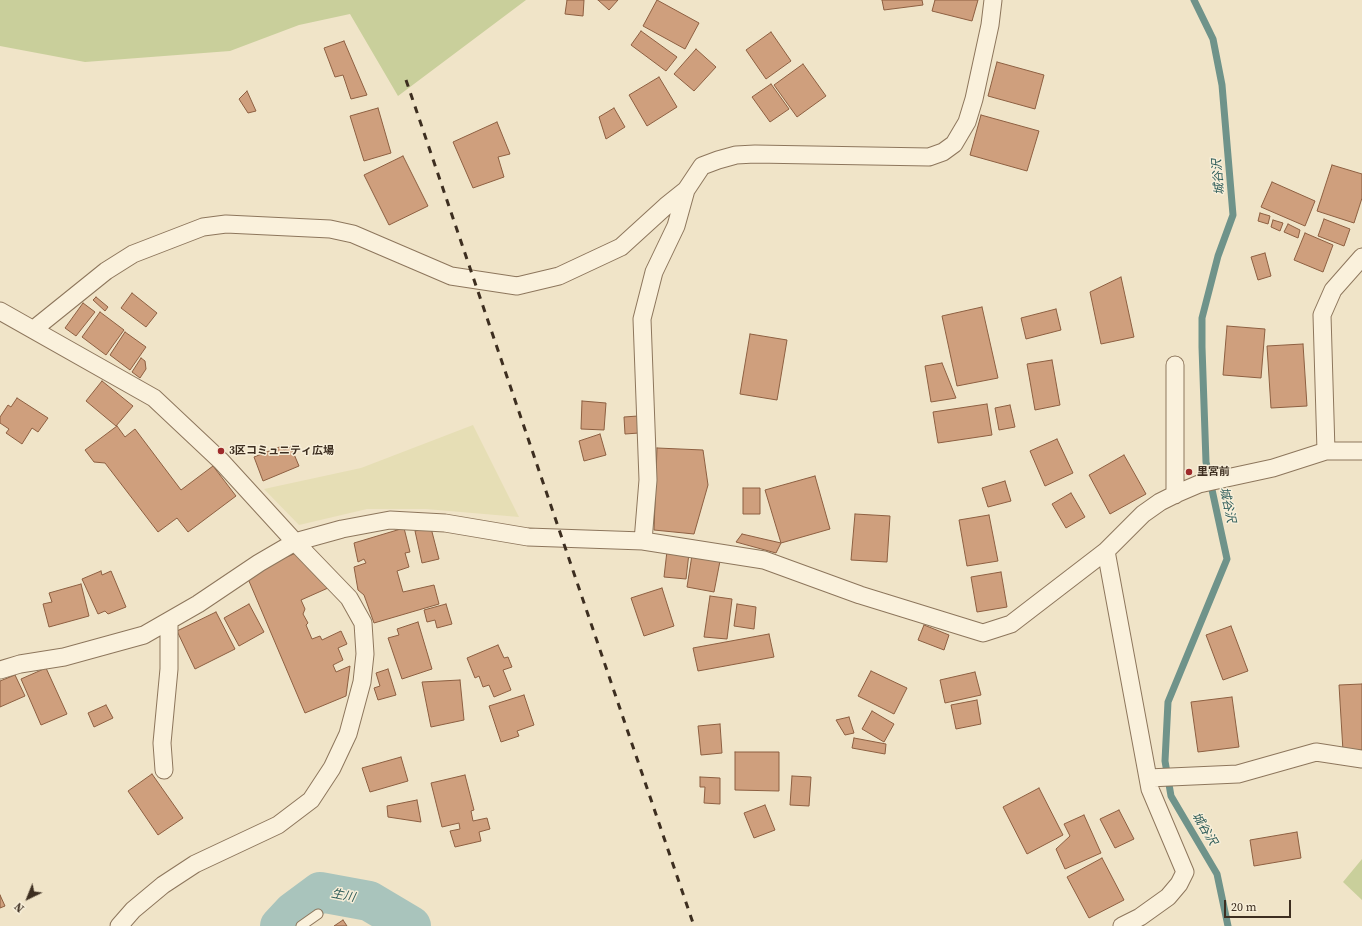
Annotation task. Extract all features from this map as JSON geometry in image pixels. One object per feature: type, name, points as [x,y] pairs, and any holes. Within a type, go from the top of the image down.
[{"type":"street","points":[[34,329],[106,270],[133,254],[203,227],[226,224],[330,229],[353,234],[451,276],[517,286],[559,276],[621,247],[686,190],[702,166],[736,155],[810,154],[929,157],[944,152],[954,144],[967,122],[974,99],[990,25],[993,0]]},
{"type":"street","points":[[643,541],[648,480],[642,319],[654,272],[676,226],[686,190]]},
{"type":"street","points":[[1326,451],[1322,315],[1333,290],[1362,256]]},
{"type":"street","points":[[0,311],[154,398],[220,461],[349,598],[363,623],[365,654],[362,682],[345,741],[332,768],[311,800],[278,825],[194,864],[163,885],[139,905],[119,926]]},
{"type":"street","points":[[1174,495],[1175,365]]},
{"type":"street","points":[[0,670],[20,664],[64,658],[144,636],[198,604],[259,563],[295,542],[342,529],[390,520],[445,523],[528,537],[643,541],[764,560],[860,595],[983,633],[1011,624],[1106,551],[1144,514],[1160,502],[1174,495],[1199,484],[1273,468],[1326,451],[1362,451]]},
{"type":"street","points":[[1106,551],[1150,778],[1150,789],[1185,872],[1179,884],[1168,897],[1140,917],[1122,926]]},
{"type":"street","points":[[164,770],[162,743],[169,669],[169,622]]},
{"type":"street","points":[[1150,778],[1215,776],[1244,772],[1316,752],[1362,759]]},
{"type":"lane","points":[[301,926],[318,914]]},
{"type":"shaded area","points":[[473,425],[519,517],[426,509],[367,509],[299,525],[264,489],[361,468]]},
{"type":"green space","points":[[0,0],[526,0],[398,96],[350,14],[299,25],[230,51],[85,62],[0,46]]},
{"type":"green space","points":[[1362,859],[1362,900],[1343,882]]},
{"type":"building","points":[[567,0],[584,0],[583,16],[565,14]]},
{"type":"building","points":[[598,0],[618,0],[609,10]]},
{"type":"building","points":[[657,0],[699,23],[685,49],[643,26]]},
{"type":"building","points":[[882,0],[922,0],[923,5],[884,10]]},
{"type":"building","points":[[935,0],[978,0],[972,21],[932,11]]},
{"type":"building","points":[[641,31],[677,57],[666,71],[631,45]]},
{"type":"building","points":[[771,32],[791,61],[766,79],[746,50]]},
{"type":"building","points":[[344,41],[367,95],[351,99],[343,75],[335,77],[324,48]]},
{"type":"building","points":[[696,49],[716,67],[694,91],[674,74]]},
{"type":"building","points":[[997,62],[1044,75],[1035,109],[988,96]]},
{"type":"building","points":[[803,64],[826,96],[797,117],[774,85]]},
{"type":"building","points":[[659,77],[677,107],[647,126],[629,95]]},
{"type":"building","points":[[771,84],[789,109],[770,122],[752,97]]},
{"type":"building","points":[[247,91],[256,111],[248,113],[239,99]]},
{"type":"building","points":[[378,108],[391,153],[364,161],[350,116]]},
{"type":"building","points":[[614,108],[625,127],[606,139],[599,117]]},
{"type":"building","points":[[981,115],[1039,131],[1027,171],[970,155]]},
{"type":"building","points":[[497,122],[510,154],[498,157],[504,177],[473,188],[453,142]]},
{"type":"building","points":[[403,156],[428,206],[389,225],[364,175]]},
{"type":"building","points":[[1332,165],[1362,174],[1362,198],[1354,223],[1317,211]]},
{"type":"building","points":[[1272,182],[1315,201],[1305,226],[1261,207]]},
{"type":"building","points":[[1260,213],[1270,216],[1268,224],[1258,221]]},
{"type":"building","points":[[1324,219],[1350,229],[1344,246],[1318,236]]},
{"type":"building","points":[[1273,220],[1283,223],[1280,231],[1271,227]]},
{"type":"building","points":[[1288,224],[1300,230],[1298,238],[1284,232]]},
{"type":"building","points":[[1305,233],[1333,245],[1323,272],[1294,260]]},
{"type":"building","points":[[1265,253],[1271,276],[1258,280],[1251,257]]},
{"type":"building","points":[[1121,277],[1134,337],[1101,344],[1090,292]]},
{"type":"building","points":[[132,293],[157,313],[146,327],[121,308]]},
{"type":"building","points":[[96,297],[108,307],[105,311],[93,300]]},
{"type":"building","points":[[83,303],[95,312],[76,336],[65,328]]},
{"type":"building","points":[[982,307],[998,378],[957,386],[942,316]]},
{"type":"building","points":[[1056,309],[1061,330],[1026,339],[1021,318]]},
{"type":"building","points":[[100,312],[124,330],[106,355],[82,337]]},
{"type":"building","points":[[1227,326],[1265,329],[1261,378],[1223,375]]},
{"type":"building","points":[[125,332],[146,347],[130,370],[110,355]]},
{"type":"building","points":[[750,334],[787,340],[777,400],[740,394]]},
{"type":"building","points":[[1303,344],[1307,406],[1271,408],[1267,346]]},
{"type":"building","points":[[141,358],[145,361],[146,369],[140,378],[132,372]]},
{"type":"building","points":[[1052,360],[1060,405],[1035,410],[1027,364]]},
{"type":"building","points":[[942,363],[956,398],[931,402],[925,366]]},
{"type":"building","points":[[102,381],[133,406],[116,426],[86,401]]},
{"type":"building","points":[[17,398],[48,418],[38,432],[32,428],[22,444],[6,433],[9,429],[0,423],[0,417],[8,405],[11,407]]},
{"type":"building","points":[[582,401],[606,403],[604,430],[581,429]]},
{"type":"building","points":[[987,404],[992,435],[938,443],[933,412]]},
{"type":"building","points":[[1010,405],[1015,427],[999,430],[995,408]]},
{"type":"building","points":[[638,416],[639,433],[625,434],[624,417]]},
{"type":"building","points":[[117,426],[125,437],[135,429],[181,490],[213,466],[236,496],[188,532],[177,518],[158,532],[105,463],[94,462],[85,450]]},
{"type":"building","points":[[600,434],[606,455],[584,461],[579,441]]},
{"type":"building","points":[[1057,439],[1073,473],[1045,486],[1030,451]]},
{"type":"building","points":[[282,446],[284,450],[291,447],[299,466],[263,481],[254,457]]},
{"type":"building","points":[[657,448],[703,450],[708,485],[694,534],[654,530]]},
{"type":"building","points":[[1124,455],[1146,494],[1110,514],[1089,475]]},
{"type":"building","points":[[815,476],[830,529],[781,543],[765,490]]},
{"type":"building","points":[[1005,481],[1011,501],[988,507],[982,488]]},
{"type":"building","points":[[743,488],[760,488],[760,514],[743,514]]},
{"type":"building","points":[[1071,493],[1085,517],[1066,528],[1052,504]]},
{"type":"building","points":[[855,514],[890,516],[887,562],[851,560]]},
{"type":"building","points":[[989,515],[998,561],[967,566],[959,520]]},
{"type":"building","points":[[404,528],[410,552],[405,553],[409,567],[397,571],[403,592],[434,585],[439,604],[374,623],[364,595],[358,590],[354,567],[366,563],[364,559],[358,562],[354,543]]},
{"type":"building","points":[[431,528],[439,559],[422,563],[415,531]]},
{"type":"building","points":[[742,534],[781,543],[776,553],[736,542]]},
{"type":"building","points":[[667,551],[689,553],[686,579],[664,577]]},
{"type":"building","points":[[296,553],[328,588],[301,600],[305,609],[303,614],[308,623],[306,625],[312,639],[320,636],[322,640],[341,631],[347,644],[338,648],[343,660],[333,665],[336,672],[350,666],[346,696],[305,713],[246,574]]},
{"type":"building","points":[[692,555],[720,561],[714,592],[687,587]]},
{"type":"building","points":[[101,571],[102,575],[111,571],[126,607],[108,614],[105,611],[98,614],[82,579]]},
{"type":"building","points":[[1001,572],[1007,607],[977,612],[971,577]]},
{"type":"building","points":[[81,584],[89,616],[49,627],[43,604],[52,602],[49,593]]},
{"type":"building","points":[[662,588],[674,626],[644,636],[631,598]]},
{"type":"building","points":[[710,596],[732,599],[727,639],[704,637]]},
{"type":"building","points":[[249,604],[264,632],[239,646],[224,618]]},
{"type":"building","points":[[446,604],[452,624],[437,628],[435,620],[427,622],[424,610]]},
{"type":"building","points":[[737,604],[756,607],[754,629],[734,626]]},
{"type":"building","points":[[216,612],[235,649],[195,669],[177,631]]},
{"type":"building","points":[[418,622],[432,669],[402,679],[388,638],[399,635],[397,629]]},
{"type":"building","points":[[924,625],[949,635],[944,650],[918,640]]},
{"type":"building","points":[[1231,626],[1248,671],[1223,680],[1206,635]]},
{"type":"building","points":[[769,634],[774,657],[698,671],[693,648]]},
{"type":"building","points":[[498,645],[504,658],[508,657],[512,667],[503,670],[511,690],[494,697],[489,685],[483,687],[479,676],[475,678],[467,658]]},
{"type":"building","points":[[46,668],[67,714],[41,725],[21,679]]},
{"type":"building","points":[[388,669],[396,695],[378,700],[374,688],[380,686],[376,673]]},
{"type":"building","points":[[871,671],[907,688],[894,714],[858,696]]},
{"type":"building","points":[[975,672],[981,695],[945,703],[940,680]]},
{"type":"building","points":[[15,675],[25,696],[0,707],[0,681]]},
{"type":"building","points":[[460,680],[464,720],[431,727],[422,682]]},
{"type":"building","points":[[1362,684],[1362,750],[1343,751],[1339,685]]},
{"type":"building","points":[[524,695],[534,725],[517,731],[519,736],[501,742],[489,706]]},
{"type":"building","points":[[1232,697],[1239,747],[1198,752],[1191,702]]},
{"type":"building","points":[[977,700],[981,724],[956,729],[951,705]]},
{"type":"building","points":[[106,705],[113,718],[94,727],[88,713]]},
{"type":"building","points":[[872,711],[894,724],[884,742],[862,729]]},
{"type":"building","points":[[849,717],[854,733],[845,735],[836,720]]},
{"type":"building","points":[[720,724],[722,753],[701,755],[698,726]]},
{"type":"building","points":[[854,738],[886,744],[885,754],[852,748]]},
{"type":"building","points":[[735,752],[779,752],[779,791],[735,790]]},
{"type":"building","points":[[401,757],[408,781],[370,792],[362,768]]},
{"type":"building","points":[[152,774],[183,818],[158,835],[128,791]]},
{"type":"building","points":[[465,775],[474,810],[471,811],[473,821],[487,818],[490,829],[479,832],[481,841],[455,847],[450,831],[460,829],[459,823],[442,827],[431,783]]},
{"type":"building","points":[[792,776],[811,777],[809,806],[790,805]]},
{"type":"building","points":[[700,777],[720,778],[720,804],[704,803],[705,787],[700,787]]},
{"type":"building","points":[[1039,788],[1063,835],[1027,854],[1003,807]]},
{"type":"building","points":[[417,800],[421,822],[388,817],[387,806]]},
{"type":"building","points":[[765,805],[775,830],[754,838],[744,813]]},
{"type":"building","points":[[1119,810],[1134,839],[1115,848],[1100,819]]},
{"type":"building","points":[[1084,815],[1101,853],[1065,869],[1056,849],[1070,836],[1064,824]]},
{"type":"building","points":[[1297,832],[1301,858],[1254,866],[1250,840]]},
{"type":"building","points":[[1102,858],[1124,900],[1089,918],[1067,877]]},
{"type":"building","points":[[0,895],[5,906],[0,908]]},
{"type":"building","points":[[343,920],[347,926],[334,926]]},
{"type":"waterway","name":"城谷沢","points":[[1194,0],[1213,39],[1222,85],[1233,215],[1218,256],[1202,318],[1206,462],[1227,559],[1168,702],[1165,761],[1171,796],[1217,874],[1228,926]]},
{"type":"waterway","name":"生川","points":[[280,926],[293,912],[320,892],[369,901],[411,926]]},
{"type":"railway","points":[[406,80],[694,926]]},
{"type":"place","name":"3区コミュニティ広場","points":[[221,451]]},
{"type":"place","name":"里宮前","points":[[1189,472]]}]
